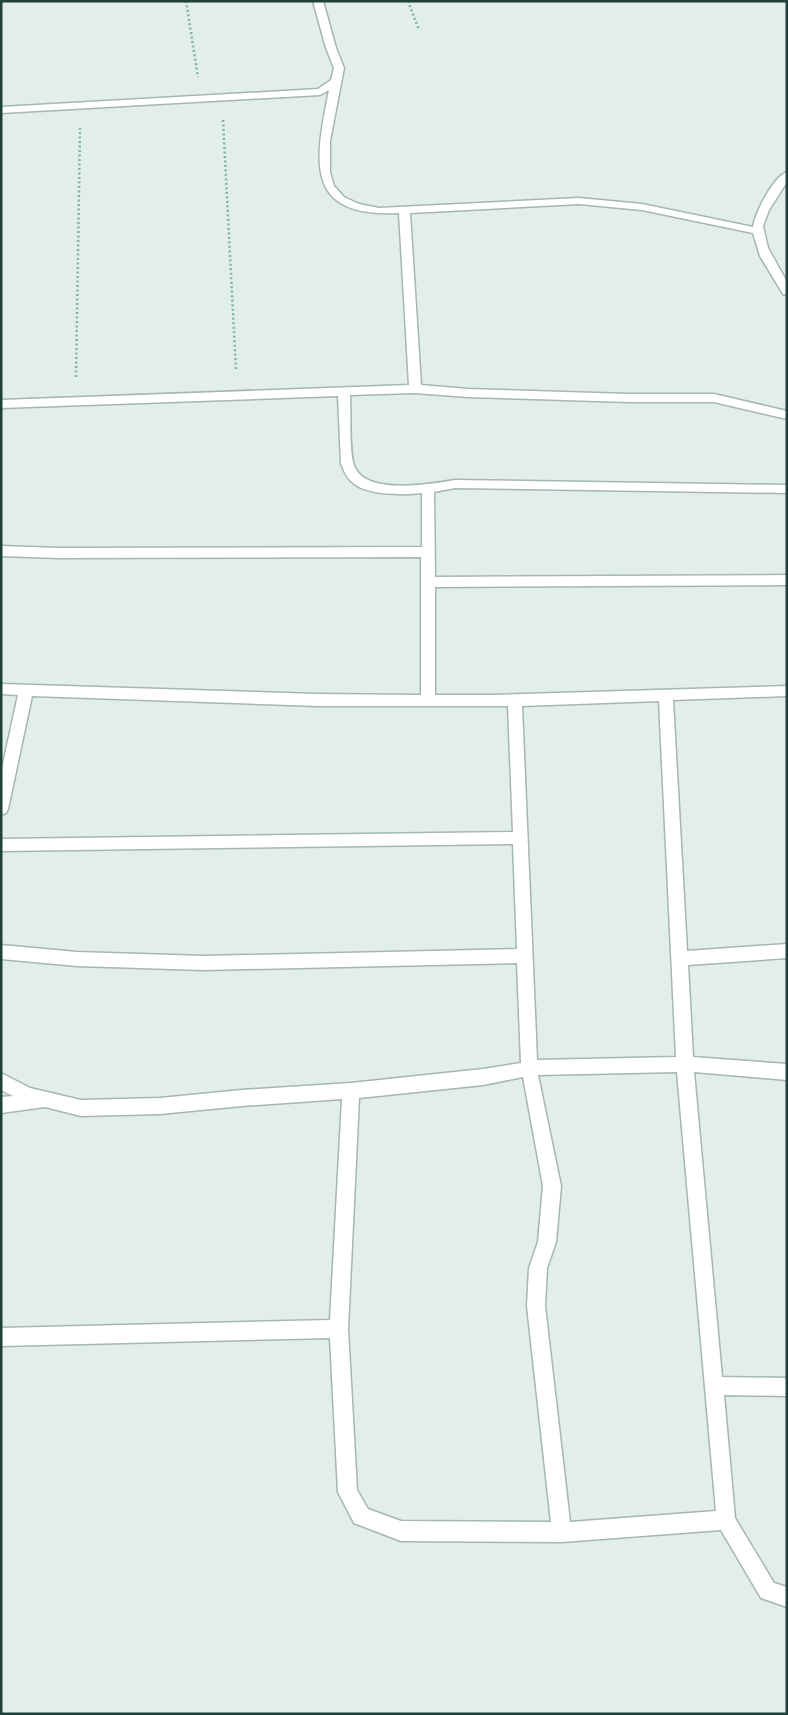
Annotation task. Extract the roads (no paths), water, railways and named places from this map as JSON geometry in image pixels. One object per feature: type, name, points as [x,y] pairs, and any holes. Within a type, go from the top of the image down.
[{"type":"street","points":[[318,1],[331,48],[340,68],[336,81],[324,167],[328,185],[336,196],[350,205],[379,211],[579,201],[642,207],[757,231]]},
{"type":"street","points":[[1,110],[320,92],[336,81]]},
{"type":"street","points":[[787,175],[764,208],[757,231],[765,255],[787,291]]},
{"type":"street","points":[[404,209],[415,389]]},
{"type":"street","points":[[1,404],[415,389],[601,397],[714,398],[787,415]]},
{"type":"street","points":[[344,392],[347,464],[350,473],[359,481],[375,486],[400,489],[428,489],[455,484],[787,489]]},
{"type":"street","points":[[428,489],[428,700]]},
{"type":"street","points":[[1,551],[60,553],[428,552]]},
{"type":"street","points":[[428,582],[787,580]]},
{"type":"street","points":[[1,689],[317,700],[515,700],[787,691]]},
{"type":"street","points":[[1,809],[26,690]]},
{"type":"street","points":[[666,695],[685,1064],[726,1520],[768,1591],[787,1597]]},
{"type":"street","points":[[515,700],[529,1068],[552,1186],[546,1242],[538,1268],[536,1306],[562,1532]]},
{"type":"street","points":[[1,845],[521,838]]},
{"type":"street","points":[[679,959],[787,951]]},
{"type":"street","points":[[1,952],[77,959],[204,963],[525,956]]},
{"type":"street","points":[[1,1081],[27,1095],[81,1108],[160,1106],[351,1090],[484,1077],[529,1068],[685,1064],[787,1072]]},
{"type":"street","points":[[351,1090],[339,1329],[348,1492],[361,1516],[401,1530],[562,1532],[726,1520]]},
{"type":"street","points":[[1,1105],[50,1100]]},
{"type":"street","points":[[1,1337],[339,1329]]},
{"type":"street","points":[[714,1386],[787,1387]]}]
